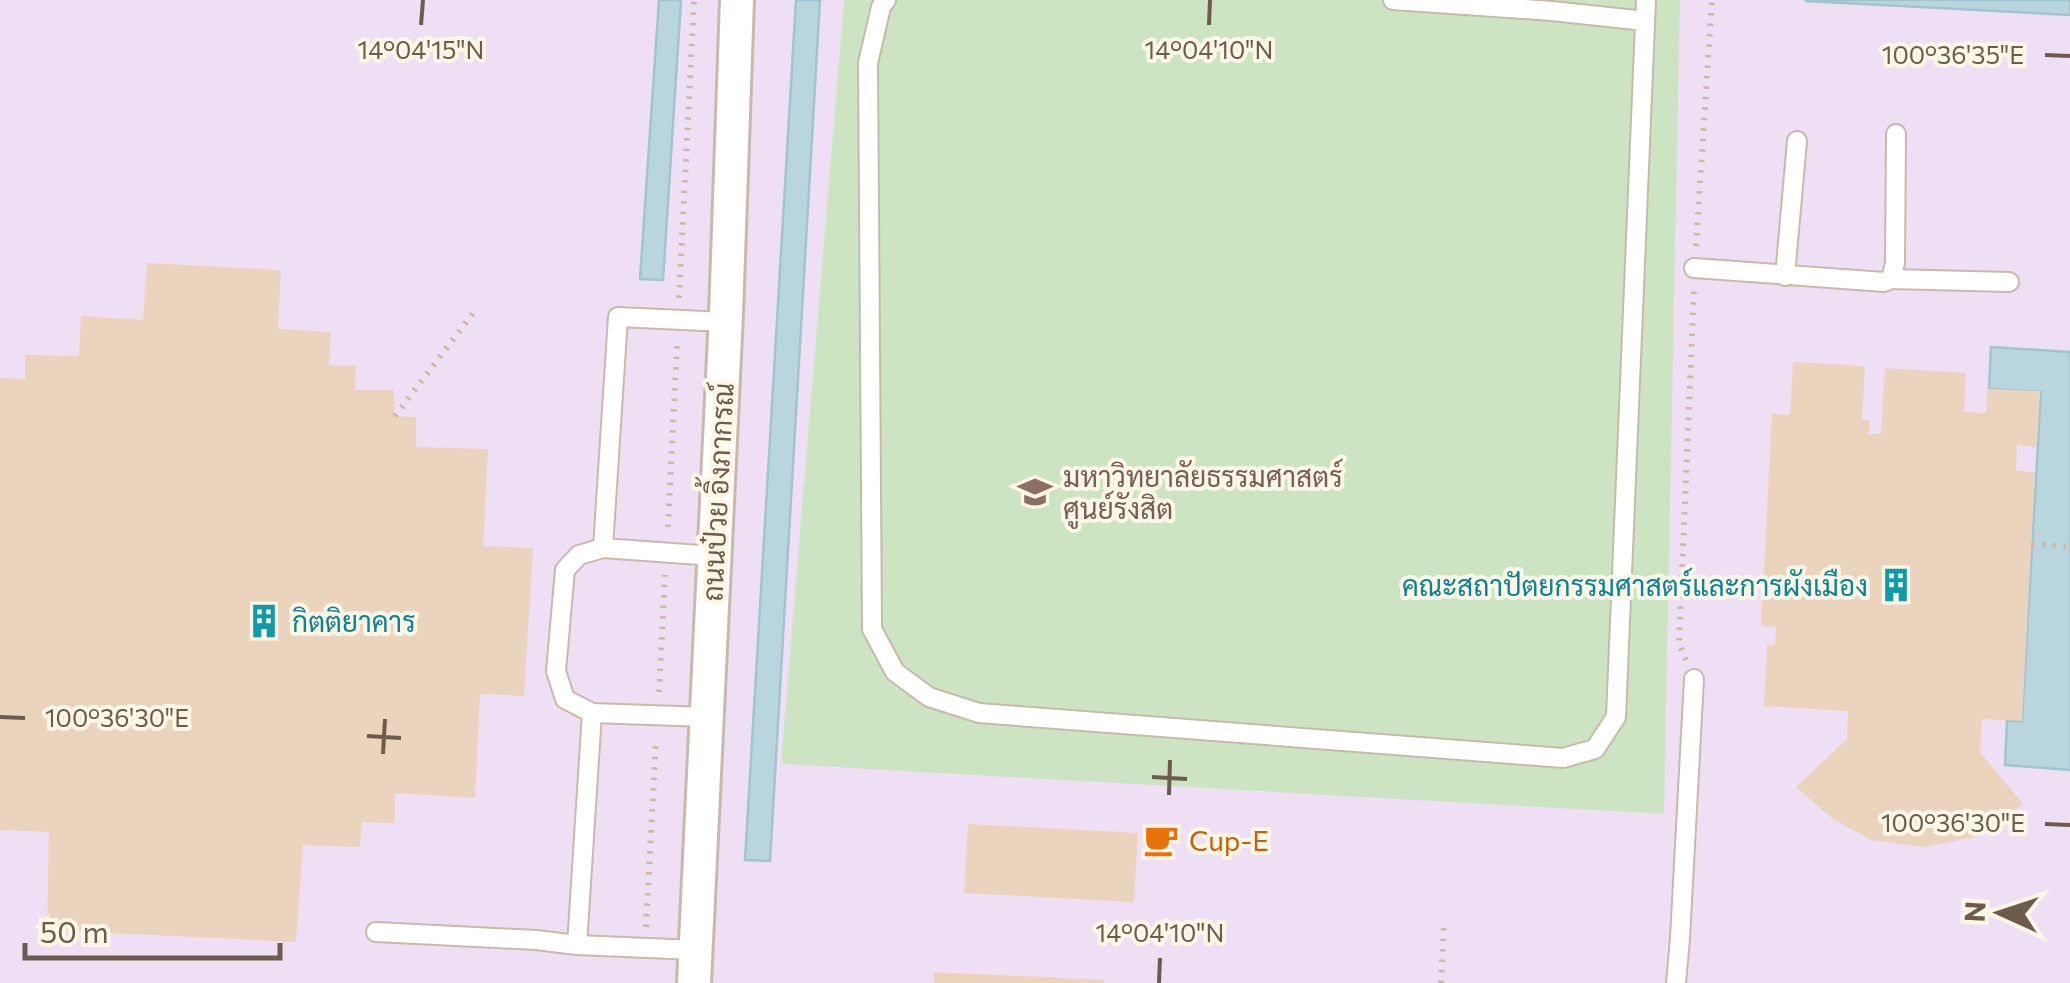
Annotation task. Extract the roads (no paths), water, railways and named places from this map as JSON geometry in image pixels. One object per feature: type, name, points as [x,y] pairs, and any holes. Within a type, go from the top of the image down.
[{"type":"street","name":"ถนนป๋วย อิ้งภากรณ์","points":[[694,967],[737,0]]},
{"type":"lane","points":[[886,0],[868,62],[872,629],[894,672],[929,697],[978,713],[1563,758],[1596,749],[1616,717],[1646,0]]},
{"type":"lane","points":[[1392,0],[1645,21]]},
{"type":"lane","points":[[1890,279],[1895,263],[1896,134]]},
{"type":"lane","points":[[1785,276],[1797,140]]},
{"type":"lane","points":[[1694,268],[1884,282],[2010,282]]},
{"type":"lane","points":[[603,548],[618,317],[725,322]]},
{"type":"lane","points":[[706,717],[592,713],[565,699],[556,671],[565,570],[579,555],[603,548],[714,556]]},
{"type":"lane","points":[[1676,983],[1694,679]]},
{"type":"lane","points":[[577,945],[592,713]]},
{"type":"lane","points":[[376,932],[646,948],[694,967]]},
{"type":"water","points":[[659,0],[681,0],[663,280],[640,279]]},
{"type":"water","points":[[796,0],[820,0],[770,861],[745,860]]},
{"type":"water","points":[[2070,0],[2070,15],[1806,1]]},
{"type":"water","points":[[1991,347],[2070,352],[2070,770],[2005,765],[2007,721],[2022,721],[2041,392],[1989,389]]},
{"type":"place","name":"มหาวิทยาลัยธรรมศาสตร์ ศูนย์รังสิต","points":[[1035,492]]},
{"type":"place","name":"คณะสถาปัตยกรรมศาสตร์และการผังเมือง","points":[[1896,585]]},
{"type":"place","name":"กิตติยาคาร","points":[[264,621]]},
{"type":"place","name":"Cup-E","points":[[1161,840]]}]
